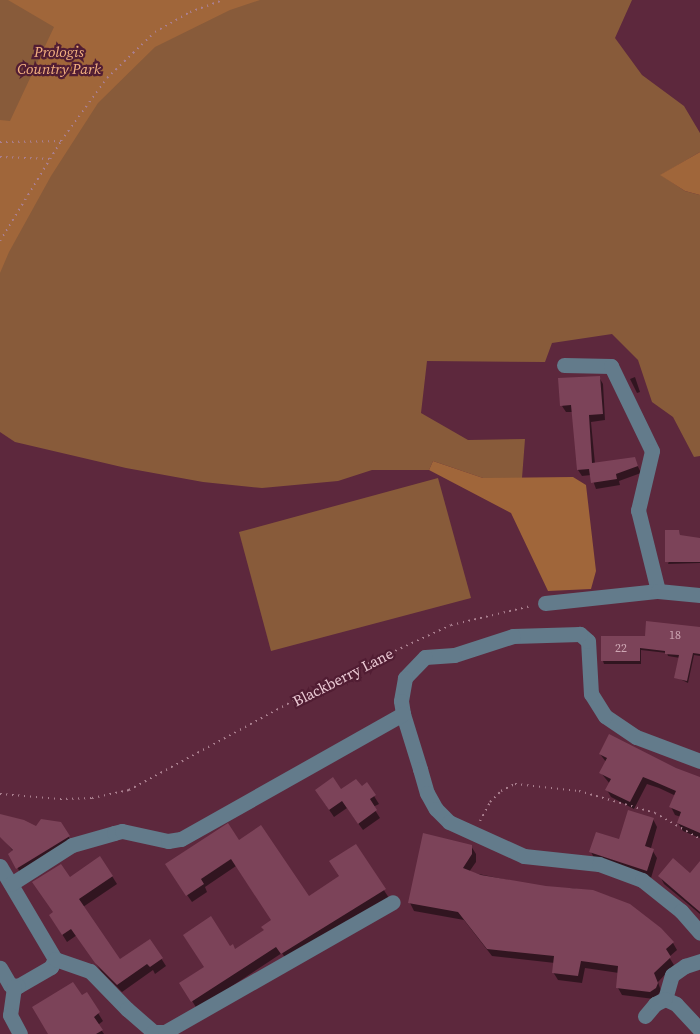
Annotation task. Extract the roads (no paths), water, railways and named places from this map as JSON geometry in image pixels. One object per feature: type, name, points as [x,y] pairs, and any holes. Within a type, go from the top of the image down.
[{"type":"street","points":[[564,365],[611,366],[652,451],[638,510],[658,591]]},
{"type":"street","points":[[545,603],[658,591],[700,595]]},
{"type":"street","points":[[700,761],[636,737],[605,716],[591,694],[588,641],[580,633],[513,636],[454,655],[425,657],[405,678],[401,700],[403,714],[432,801],[449,822],[473,835],[524,856],[599,864],[642,880],[681,911],[700,933]]},
{"type":"street","points":[[11,884],[72,845],[114,833],[122,831],[168,841],[182,839],[403,714]]},
{"type":"street","points":[[0,866],[55,959],[90,971],[126,1009],[153,1032],[165,1032],[393,902]]},
{"type":"street","points":[[14,987],[51,967],[55,959]]},
{"type":"street","points":[[645,1016],[655,1004],[665,999],[672,975],[685,966],[700,961]]},
{"type":"street","points":[[0,968],[14,987],[10,1015],[20,1034]]},
{"type":"street","points":[[665,999],[676,1004],[700,1030]]},
{"type":"park label","name":"Prologis Country Park","points":[[59,60]]}]
